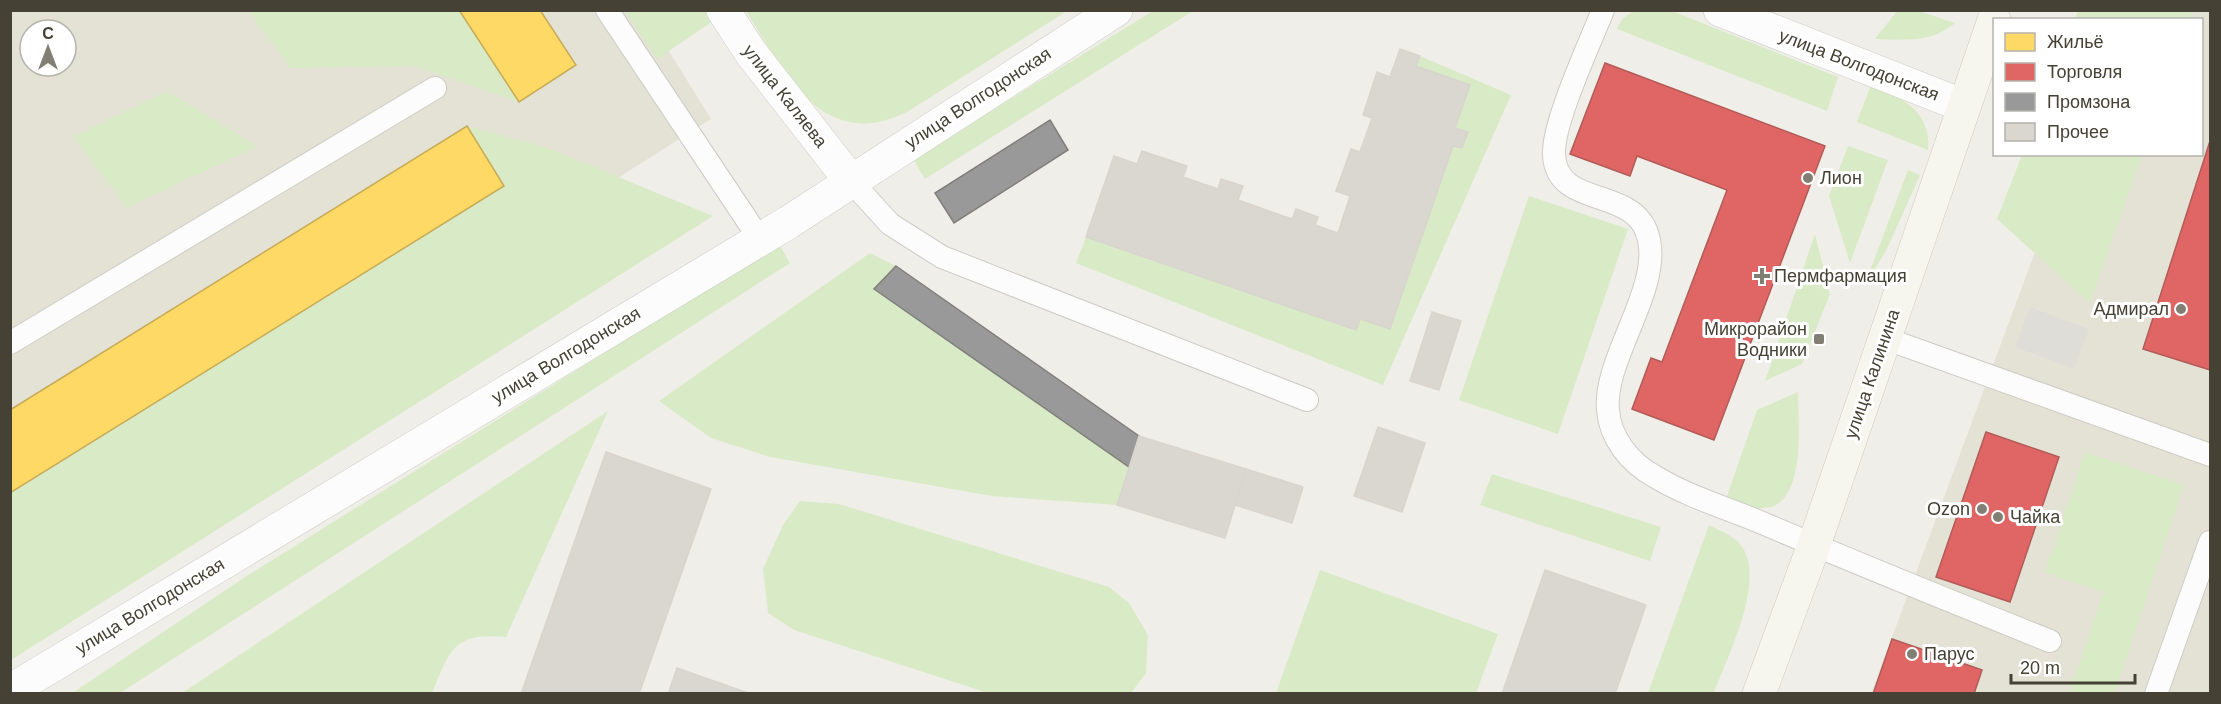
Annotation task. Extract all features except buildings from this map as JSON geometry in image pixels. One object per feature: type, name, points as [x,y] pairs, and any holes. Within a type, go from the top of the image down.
[{"type":"main road","name":"улица Калинина","points":[[1759,693],[1814,545],[1993,25]]},
{"type":"street","name":"улица Каляева","points":[[723,10],[751,53],[850,180]]},
{"type":"street","name":"улица Волгодонская","points":[[10,691],[789,222],[850,180],[1116,10]]},
{"type":"street","name":"улица Волгодонская","points":[[1720,10],[1964,105]]},
{"type":"lane","points":[[607,10],[759,238]]},
{"type":"lane","points":[[1603,10],[1557,132],[1554,154],[1558,171],[1570,186],[1628,208],[1642,219],[1649,240],[1648,275],[1610,385],[1607,408],[1611,428],[1622,447],[1654,476],[1814,545],[2050,641]]},
{"type":"lane","points":[[10,344],[435,88]]},
{"type":"lane","points":[[850,180],[890,224],[942,257],[1307,400]]},
{"type":"lane","points":[[1884,338],[2205,447]]},
{"type":"lane","points":[[2156,693],[2211,542]]},
{"type":"shaded area","points":[[11,11],[644,11],[711,119],[11,562]]},
{"type":"shaded area","points":[[2124,11],[2210,11],[2210,693],[1871,694],[2071,156],[2203,156],[2203,18],[2121,18]]},
{"type":"shaded area","points":[[2030,307],[2089,329],[2074,369],[2015,347]]},
{"type":"green space","points":[[1635,10],[1672,11],[1838,77],[1827,111],[1617,29],[1622,19]]},
{"type":"green space","points":[[1898,10],[1919,11],[1955,23],[1937,34],[1918,39],[1875,39]]},
{"type":"green space","points":[[2078,10],[2193,11],[2190,18],[2075,18]]},
{"type":"green space","points":[[248,11],[459,11],[519,102],[415,66],[291,68]]},
{"type":"green space","points":[[625,11],[707,11],[713,21],[657,59]]},
{"type":"green space","points":[[746,11],[1067,11],[907,112],[877,122],[851,122],[828,114],[808,100],[775,58]]},
{"type":"green space","points":[[1153,11],[1193,11],[925,179],[913,159]]},
{"type":"green space","points":[[1420,56],[1511,95],[1383,385],[1076,263],[1086,237],[1355,330],[1360,319],[1390,329],[1453,146],[1462,148],[1468,133],[1455,128],[1470,85],[1416,66]]},
{"type":"green space","points":[[1871,85],[1894,95],[1913,108],[1925,125],[1928,150],[1857,122]]},
{"type":"green space","points":[[167,91],[257,146],[127,208],[73,137]]},
{"type":"green space","points":[[467,126],[548,148],[713,216],[11,660],[11,493],[503,185]]},
{"type":"green space","points":[[1848,146],[1888,160],[1850,263],[1829,196]]},
{"type":"green space","points":[[2022,156],[2142,156],[2090,303],[1997,219]]},
{"type":"green space","points":[[1908,170],[1920,175],[1886,251],[1865,284]]},
{"type":"green space","points":[[1529,196],[1628,229],[1558,434],[1459,400]]},
{"type":"green space","points":[[1815,234],[1830,294],[1802,364],[1765,381]]},
{"type":"green space","points":[[779,244],[790,263],[120,693],[71,694],[245,577]]},
{"type":"green space","points":[[870,253],[896,266],[875,289],[1129,467],[1117,505],[992,496],[770,457],[711,438],[659,401]]},
{"type":"green space","points":[[1798,392],[1799,426],[1796,467],[1792,485],[1783,499],[1770,507],[1752,507],[1727,496],[1757,410]]},
{"type":"green space","points":[[608,411],[506,637],[475,638],[464,641],[456,647],[449,655],[432,693],[182,693]]},
{"type":"green space","points":[[2085,452],[2184,485],[2115,693],[2069,693],[2103,592],[2045,573]]},
{"type":"green space","points":[[1492,474],[1661,527],[1650,561],[1480,505]]},
{"type":"green space","points":[[800,501],[839,504],[1109,587],[1129,603],[1148,635],[1146,673],[1131,693],[988,693],[794,630],[768,613],[763,569],[783,525]]},
{"type":"green space","points":[[1709,525],[1737,541],[1746,555],[1750,573],[1748,594],[1736,638],[1714,693],[1648,693]]},
{"type":"green space","points":[[1320,570],[1498,634],[1476,693],[1276,693]]},
{"type":"place","name":"Лион","points":[[1808,178]]},
{"type":"place","name":"Пермфармация","points":[[1762,276]]},
{"type":"place","name":"Адмирал","points":[[2181,309]]},
{"type":"place","name":"Микрорайон Водники","points":[[1819,339]]},
{"type":"place","name":"Ozon","points":[[1982,509]]},
{"type":"place","name":"Чайка","points":[[1998,517]]},
{"type":"place","name":"Парус","points":[[1912,654]]}]
